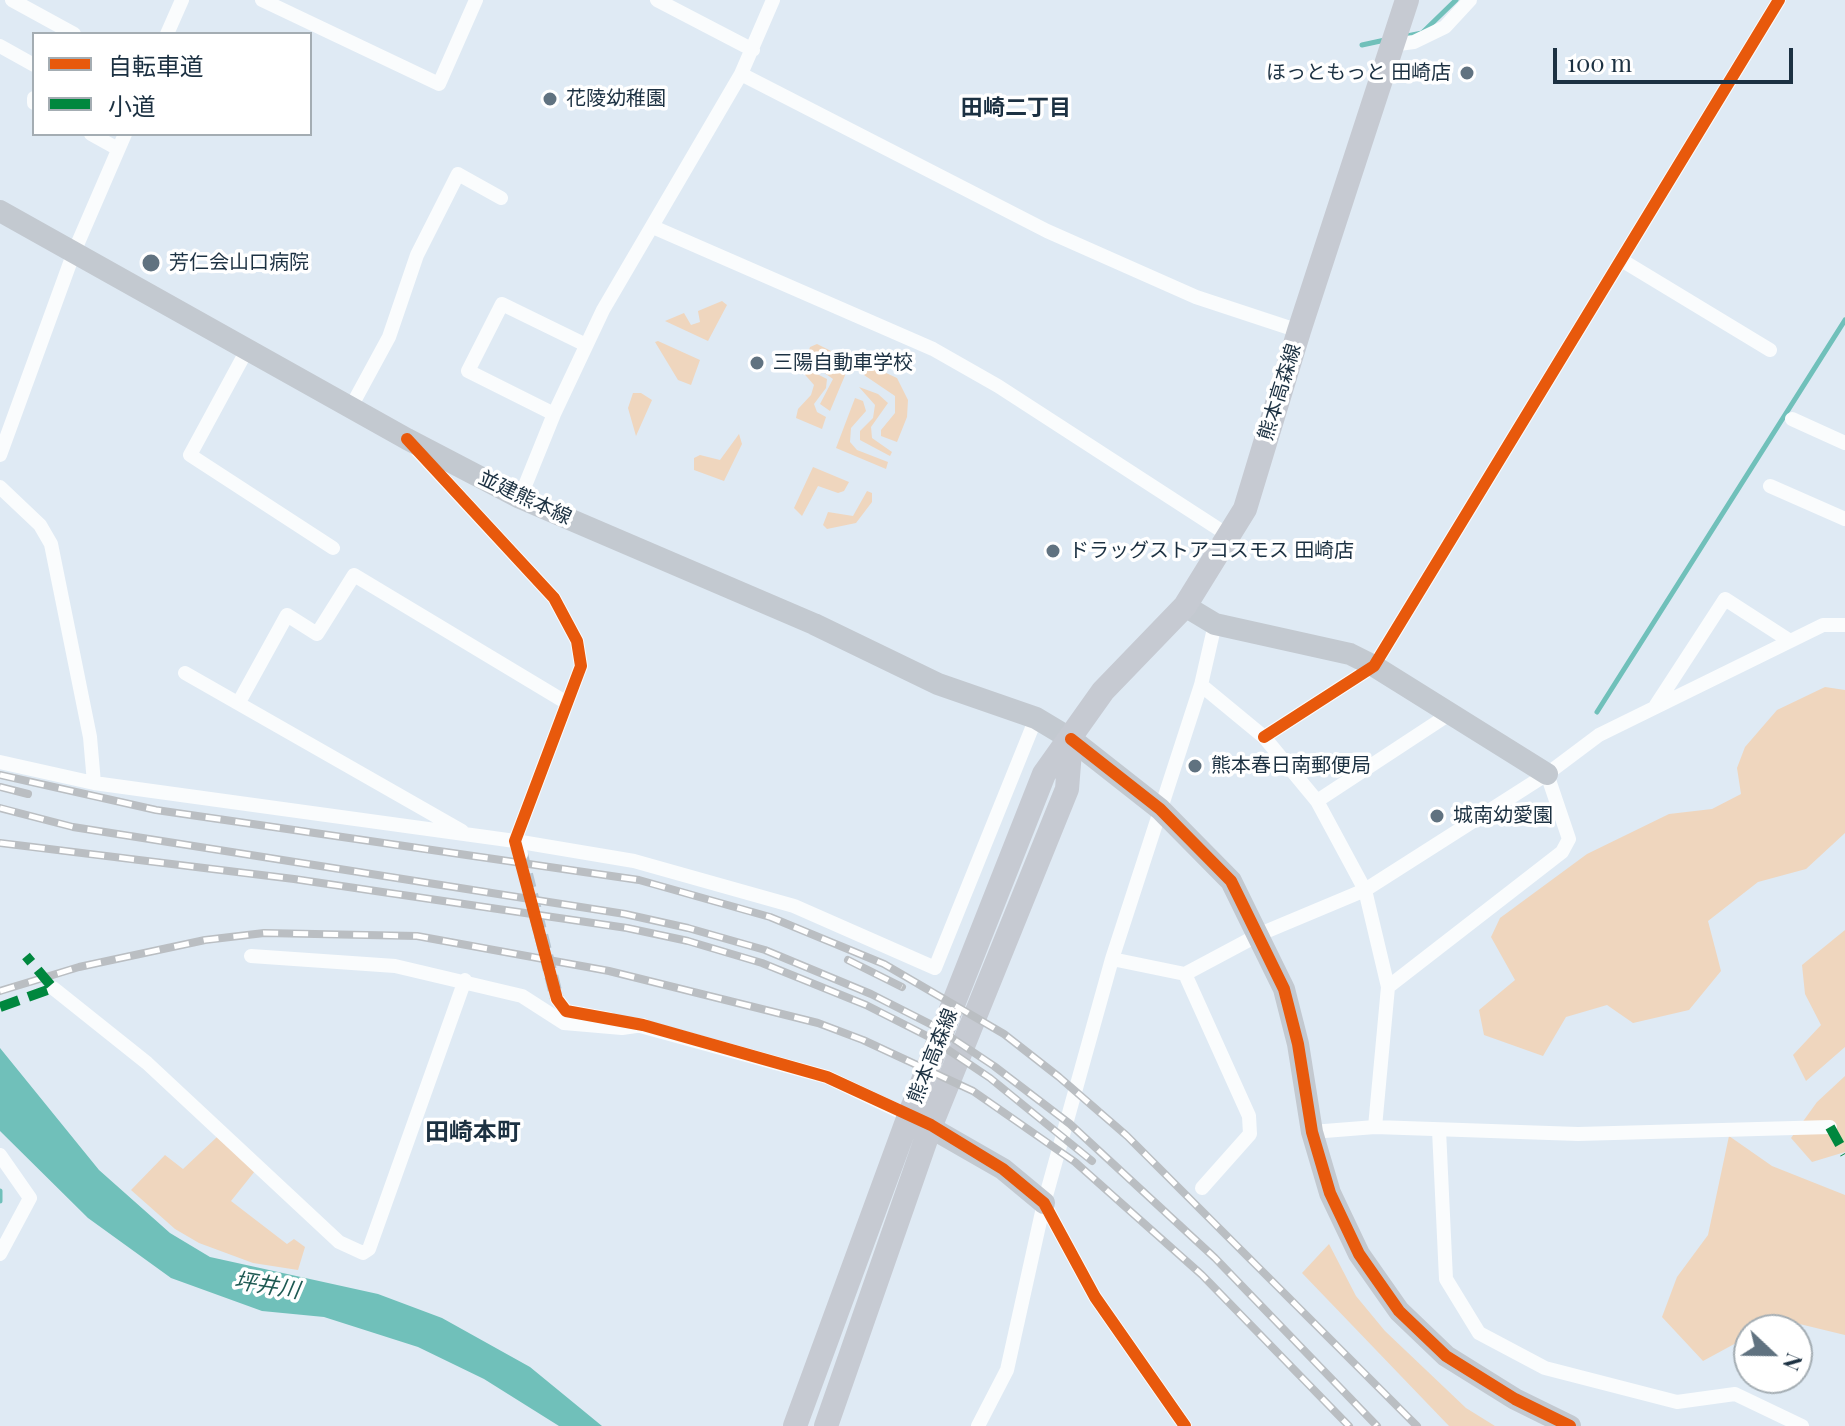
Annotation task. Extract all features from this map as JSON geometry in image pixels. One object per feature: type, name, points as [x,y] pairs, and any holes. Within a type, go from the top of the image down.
[{"type":"main road","name":"熊本高森線","points":[[795,1426],[920,1120],[1067,789],[1071,739],[1103,691],[1185,606],[1231,537],[1245,509],[1299,331],[1407,0]]},
{"type":"main road","name":"熊本高森線","points":[[826,1426],[920,1120]]},
{"type":"street","points":[[12,0],[70,32]]},
{"type":"street","points":[[262,0],[439,84],[476,0]]},
{"type":"street","points":[[657,0],[753,50]]},
{"type":"street","points":[[520,498],[586,345],[741,74],[773,0]]},
{"type":"street","points":[[1391,45],[1414,42],[1445,27],[1470,0]]},
{"type":"street","points":[[1264,737],[1374,666],[1779,0]]},
{"type":"street","points":[[168,32],[180,1]]},
{"type":"street","points":[[0,46],[32,64]]},
{"type":"street","points":[[741,74],[1047,231],[1196,297],[1299,331]]},
{"type":"street","points":[[95,136],[118,149]]},
{"type":"street","points":[[0,455],[74,252],[124,136]]},
{"type":"street","points":[[351,407],[389,337],[417,255],[458,174],[501,198]]},
{"type":"street","name":"並建熊本線","points":[[0,211],[407,439],[520,498],[814,624],[938,684],[1036,718],[1071,739],[1160,809],[1231,881],[1260,934],[1287,1003],[1298,1044],[1312,1132],[1330,1193],[1359,1254],[1399,1311],[1446,1356],[1515,1399],[1570,1426]]},
{"type":"street","points":[[653,227],[933,349],[998,386],[1231,537]]},
{"type":"street","points":[[1623,261],[1770,350]]},
{"type":"street","points":[[554,414],[468,371],[502,304],[586,345]]},
{"type":"street","points":[[248,348],[190,455],[333,548]]},
{"type":"street","points":[[1792,419],[1845,443]]},
{"type":"street","points":[[407,439],[554,598],[577,641],[581,666],[518,848]]},
{"type":"street","points":[[1770,486],[1845,519]]},
{"type":"street","points":[[0,487],[40,525],[51,544],[90,737],[94,783]]},
{"type":"street","points":[[239,702],[287,615],[317,634],[354,575],[567,703]]},
{"type":"street","points":[[1655,707],[1725,599],[1790,641]]},
{"type":"street","points":[[1185,606],[1215,624],[1350,654],[1547,774],[1569,839],[1562,852],[1388,987]]},
{"type":"street","points":[[978,1426],[1007,1370],[1044,1203],[1112,959],[1201,685],[1215,624]]},
{"type":"street","points":[[1112,959],[1185,974],[1260,934],[1365,890],[1547,774],[1599,735],[1823,625],[1845,625]]},
{"type":"street","points":[[185,673],[469,835]]},
{"type":"street","points":[[1201,685],[1264,737],[1317,801],[1365,890],[1388,987],[1375,1127]]},
{"type":"street","points":[[1317,801],[1451,713]]},
{"type":"street","points":[[0,762],[94,783],[469,835],[518,848],[634,861],[794,906],[935,968],[1036,718]]},
{"type":"street","points":[[251,956],[395,966],[465,980],[522,996],[564,1023],[622,1028],[643,1025]]},
{"type":"street","points":[[1185,974],[1249,1116],[1250,1134],[1202,1188]]},
{"type":"street","points":[[53,988],[147,1063],[339,1242],[363,1253],[369,1249],[465,980]]},
{"type":"street","points":[[557,999],[566,1011],[578,1015],[643,1025],[827,1077],[920,1120],[1003,1169],[1044,1203],[1095,1297],[1185,1426]]},
{"type":"street","points":[[1312,1132],[1375,1127],[1578,1134],[1830,1127]]},
{"type":"street","points":[[1439,1130],[1446,1279],[1479,1333],[1545,1368],[1677,1402],[1735,1394],[1802,1426]]},
{"type":"street","points":[[0,1155],[30,1198],[0,1254]]},
{"type":"shaded area","points":[[722,301],[727,305],[708,341],[665,321],[684,313],[691,325],[700,322],[698,311]]},
{"type":"shaded area","points":[[655,342],[700,360],[691,385],[678,380]]},
{"type":"shaded area","points":[[817,344],[851,361],[830,411],[820,404],[833,379],[806,360],[810,347]]},
{"type":"shaded area","points":[[871,366],[897,378],[908,400],[907,417],[897,442],[881,436],[881,430],[895,413],[895,396],[864,375]]},
{"type":"shaded area","points":[[803,367],[827,379],[826,388],[814,404],[817,412],[826,417],[822,429],[796,418],[798,409],[811,395],[814,385],[800,369]]},
{"type":"shaded area","points":[[859,387],[878,394],[888,403],[871,427],[872,438],[892,452],[890,456],[860,440],[860,431],[873,418],[875,405]]},
{"type":"shaded area","points":[[633,393],[641,393],[652,400],[636,436],[628,408]]},
{"type":"shaded area","points":[[855,398],[863,401],[866,411],[851,428],[850,442],[857,450],[888,462],[886,469],[836,448]]},
{"type":"shaded area","points":[[739,434],[742,444],[724,481],[694,470],[694,458],[700,455],[720,460]]},
{"type":"shaded area","points":[[813,467],[849,482],[844,491],[838,493],[818,486],[802,516],[794,508]]},
{"type":"shaded area","points":[[867,491],[872,493],[872,502],[856,523],[827,529],[823,525],[828,512],[853,516]]},
{"type":"shaded area","points":[[1825,687],[1845,690],[1845,833],[1806,869],[1758,882],[1708,921],[1721,971],[1689,1010],[1633,1023],[1607,1005],[1566,1017],[1543,1056],[1484,1035],[1479,1010],[1515,980],[1491,937],[1500,918],[1587,854],[1669,814],[1712,809],[1741,794],[1737,768],[1745,747],[1777,710]]},
{"type":"shaded area","points":[[1845,930],[1845,1047],[1806,1081],[1793,1055],[1821,1025],[1805,994],[1802,965]]},
{"type":"shaded area","points":[[1845,1076],[1845,1152],[1812,1162],[1791,1138],[1817,1102]]},
{"type":"shaded area","points":[[1729,1136],[1772,1166],[1845,1195],[1845,1335],[1813,1327],[1813,1314],[1733,1314],[1733,1345],[1703,1361],[1662,1317],[1677,1277],[1708,1235]]},
{"type":"shaded area","points":[[217,1137],[255,1171],[231,1201],[287,1244],[294,1239],[305,1247],[298,1270],[253,1263],[199,1243],[175,1229],[131,1190],[165,1155],[183,1169]]},
{"type":"shaded area","points":[[1329,1244],[1356,1296],[1385,1331],[1466,1408],[1495,1426],[1449,1426],[1302,1273]]},
{"type":"water","name":"坪井川","points":[[0,1048],[99,1170],[170,1233],[210,1257],[378,1294],[442,1318],[530,1367],[602,1426],[559,1426],[484,1379],[418,1347],[324,1317],[262,1311],[171,1278],[88,1218],[0,1131]]},
{"type":"waterway","points":[[1402,37],[1422,33],[1456,0]]},
{"type":"waterway","points":[[1362,45],[1385,40]]},
{"type":"waterway","points":[[1597,712],[1845,320]]},
{"type":"waterway","points":[[0,1191],[0,1201]]},
{"type":"tunnel","points":[[521,854],[557,999]]},
{"type":"railway","points":[[0,775],[156,810],[639,880],[770,917],[884,964],[1004,1034],[1059,1077],[1127,1136],[1417,1426]]},
{"type":"railway","points":[[0,787],[28,794]]},
{"type":"railway","points":[[0,808],[73,827],[625,914],[765,950],[871,994],[934,1026],[994,1066],[1070,1124],[1215,1258],[1377,1426]]},
{"type":"railway","points":[[0,843],[294,879],[627,928],[688,941],[762,963],[866,1005],[929,1037],[990,1078],[1092,1161]]},
{"type":"railway","points":[[0,991],[79,967],[205,940],[264,933],[417,936],[609,971],[818,1023],[863,1040],[973,1091],[1075,1162],[1202,1275],[1349,1426]]},
{"type":"railway","points":[[848,960],[902,987]]},
{"type":"marked path","points":[[0,1007],[53,988],[26,956]]},
{"type":"marked path","points":[[1830,1127],[1845,1154]]},
{"type":"cycle path","points":[[1264,737],[1374,666],[1779,0]]},
{"type":"cycle path","points":[[407,439],[554,598],[577,641],[581,666],[515,841],[557,999],[566,1011],[643,1025],[827,1077],[931,1125],[1003,1169],[1044,1203],[1095,1297],[1185,1426]]},
{"type":"cycle path","points":[[1071,739],[1160,809],[1231,881],[1284,989],[1298,1044],[1312,1132],[1330,1193],[1359,1254],[1399,1311],[1446,1356],[1515,1399],[1570,1426]]},
{"type":"place","name":"ほっともっと 田崎店","points":[[1467,73]]},
{"type":"place","name":"花陵幼稚園","points":[[550,99]]},
{"type":"place","name":"芳仁会山口病院","points":[[151,263]]},
{"type":"place","name":"三陽自動車学校","points":[[757,363]]},
{"type":"place","name":"ドラッグストアコスモス 田崎店","points":[[1053,551]]},
{"type":"place","name":"熊本春日南郵便局","points":[[1195,766]]},
{"type":"place","name":"城南幼愛園","points":[[1437,816]]},
{"type":"district","name":"田崎二丁目","points":[[1016,108]]},
{"type":"district","name":"田崎本町","points":[[473,1133]]}]
